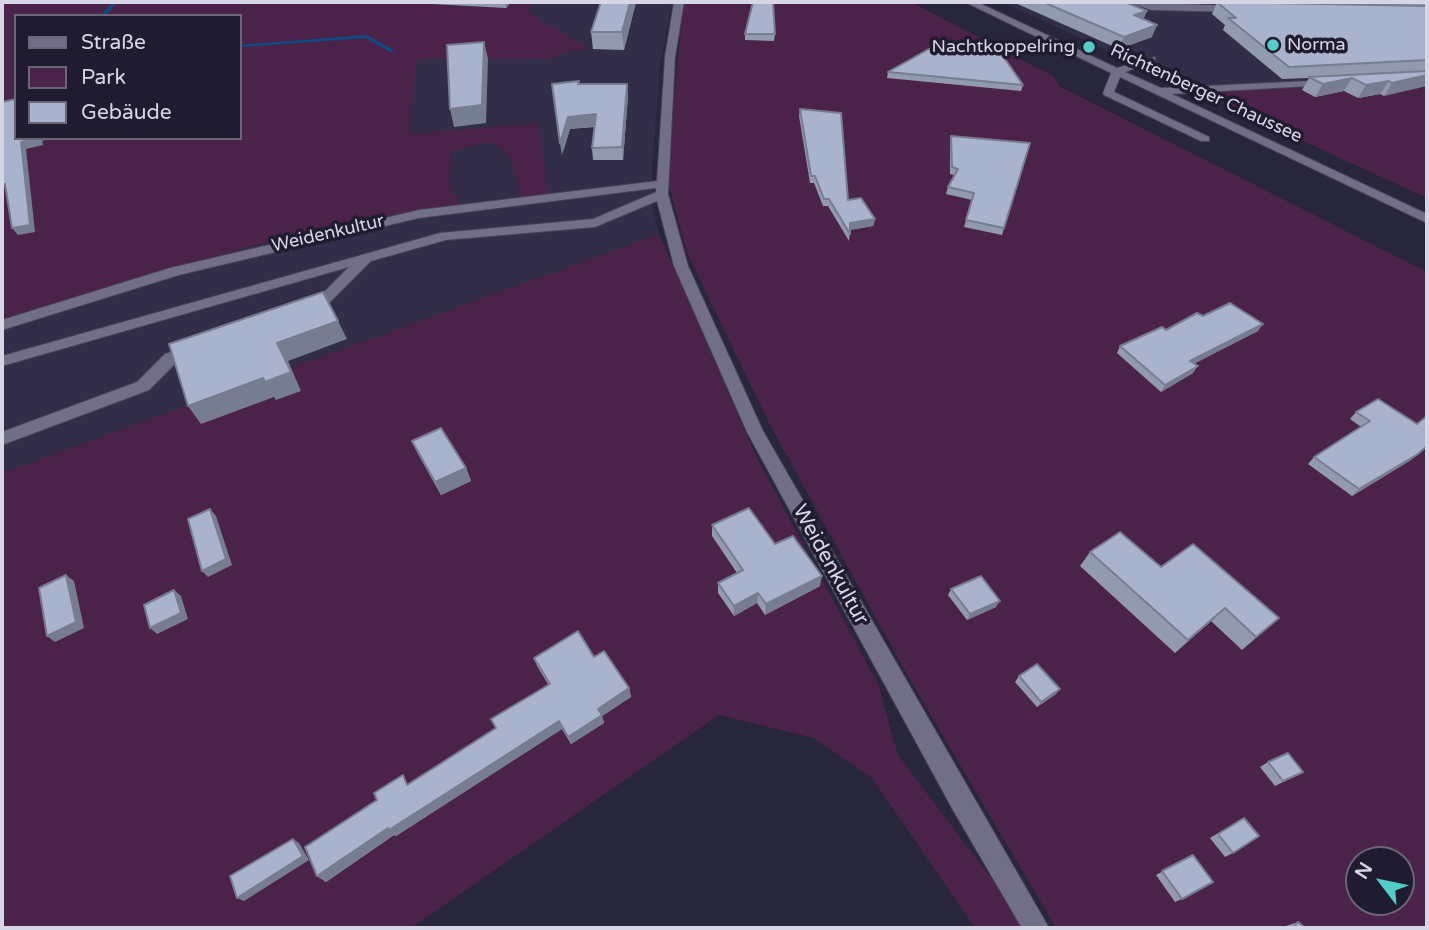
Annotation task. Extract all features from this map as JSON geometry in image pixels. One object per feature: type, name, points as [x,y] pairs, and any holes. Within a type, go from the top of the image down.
[{"type":"street","name":"Weidenkultur","points":[[678,2],[670,57],[662,189],[681,266],[755,432],[961,802],[1037,928]]},
{"type":"street","name":"Richtenberger Chaussee","points":[[970,2],[1427,219]]},
{"type":"street","points":[[1133,2],[1151,7],[1250,9]]},
{"type":"street","points":[[1151,59],[1118,71],[1108,93],[1205,139]]},
{"type":"street","points":[[1160,91],[1342,82]]},
{"type":"street","name":"Weidenkultur","points":[[2,325],[175,271],[419,214],[662,189]]},
{"type":"street","points":[[2,361],[445,236],[595,223],[662,189]]},
{"type":"street","points":[[286,315],[324,300],[367,258]]},
{"type":"street","points":[[2,439],[143,386],[170,358],[209,344]]},
{"type":"shaded area","points":[[532,2],[672,2],[660,65],[652,168],[652,205],[659,234],[2,473],[2,320],[236,250],[411,211],[459,205],[449,186],[452,151],[492,142],[508,154],[522,198],[538,123],[409,134],[417,58],[551,59],[569,51],[590,50],[527,12]]},
{"type":"shaded area","points":[[1003,2],[1126,2],[1151,9],[1268,11],[1355,81],[1184,86]]},
{"type":"green space","points":[[2,2],[532,2],[528,12],[591,50],[569,51],[551,59],[417,59],[409,134],[538,123],[548,196],[522,198],[508,154],[492,142],[452,151],[449,186],[460,205],[344,225],[172,268],[2,320]]},
{"type":"green space","points":[[684,2],[911,2],[1053,76],[1059,86],[1427,272],[1427,928],[1056,928],[909,678],[770,425],[687,253],[669,185],[670,132]]},
{"type":"green space","points":[[1427,78],[1427,198],[1201,94],[1355,81]]},
{"type":"green space","points":[[659,234],[757,458],[878,684],[898,755],[1007,899],[1024,928],[975,928],[872,778],[814,738],[719,715],[411,928],[2,928],[2,473]]},
{"type":"building","points":[[601,2],[630,2],[622,32],[591,32]]},
{"type":"building","points":[[753,2],[773,2],[775,34],[745,34]]},
{"type":"building","points":[[1043,2],[1125,2],[1147,11],[1134,15],[1157,25],[1124,37]]},
{"type":"building","points":[[1217,2],[1427,6],[1427,60],[1289,67],[1228,18],[1236,18]]},
{"type":"building","points":[[943,41],[1003,56],[1023,85],[888,72]]},
{"type":"building","points":[[484,42],[482,105],[450,109],[447,45]]},
{"type":"building","points":[[1427,71],[1427,75],[1392,83],[1389,81],[1366,85],[1352,78],[1323,84],[1309,77]]},
{"type":"building","points":[[579,81],[578,84],[627,84],[622,147],[592,148],[596,114],[568,117],[560,143],[552,84]]},
{"type":"building","points":[[14,99],[14,140],[30,140],[21,142],[30,225],[12,228],[5,184],[2,185],[2,102]]},
{"type":"building","points":[[800,109],[841,113],[848,200],[861,198],[875,219],[850,223],[850,234],[829,199],[824,199],[815,176],[811,176]]},
{"type":"building","points":[[951,136],[1030,143],[1004,228],[966,220],[974,193],[948,187],[958,169],[952,167]]},
{"type":"building","points":[[323,292],[338,321],[277,343],[291,372],[265,382],[263,378],[188,406],[169,344]]},
{"type":"building","points":[[1230,303],[1263,324],[1190,361],[1198,366],[1165,385],[1120,346],[1162,327],[1166,330],[1197,313],[1203,316]]},
{"type":"building","points":[[1378,399],[1417,424],[1427,416],[1427,446],[1359,489],[1314,457],[1370,421],[1356,412]]},
{"type":"building","points":[[441,428],[466,468],[435,482],[412,441]]},
{"type":"building","points":[[749,508],[775,544],[793,536],[822,576],[766,604],[758,593],[734,606],[718,583],[743,570],[712,525]]},
{"type":"building","points":[[210,509],[226,559],[202,571],[188,519]]},
{"type":"building","points":[[1120,532],[1161,567],[1193,544],[1279,618],[1256,637],[1225,608],[1188,640],[1090,552]]},
{"type":"building","points":[[66,575],[76,622],[47,636],[39,588]]},
{"type":"building","points":[[981,576],[1000,601],[970,614],[951,589]]},
{"type":"building","points":[[174,590],[181,613],[150,628],[144,605]]},
{"type":"building","points":[[578,631],[594,657],[604,651],[629,688],[598,709],[602,715],[568,737],[559,721],[389,830],[388,828],[317,876],[305,847],[377,800],[374,793],[403,775],[407,785],[496,728],[491,719],[550,684],[534,658]]},
{"type":"building","points":[[1037,664],[1060,689],[1041,702],[1019,676]]},
{"type":"building","points":[[1288,753],[1303,772],[1283,781],[1268,762]]},
{"type":"building","points":[[1244,818],[1259,836],[1233,853],[1218,834]]},
{"type":"building","points":[[293,839],[303,856],[237,898],[230,876]]},
{"type":"building","points":[[1193,855],[1213,882],[1182,899],[1162,871]]},
{"type":"building","points":[[1298,922],[1305,928],[1293,928]]},
{"type":"waterway","points":[[104,14],[115,2]]},
{"type":"waterway","points":[[242,46],[367,36],[392,51]]},
{"type":"place","name":"Norma","points":[[1273,45]]},
{"type":"place","name":"Nachtkoppelring","points":[[1089,47]]}]
